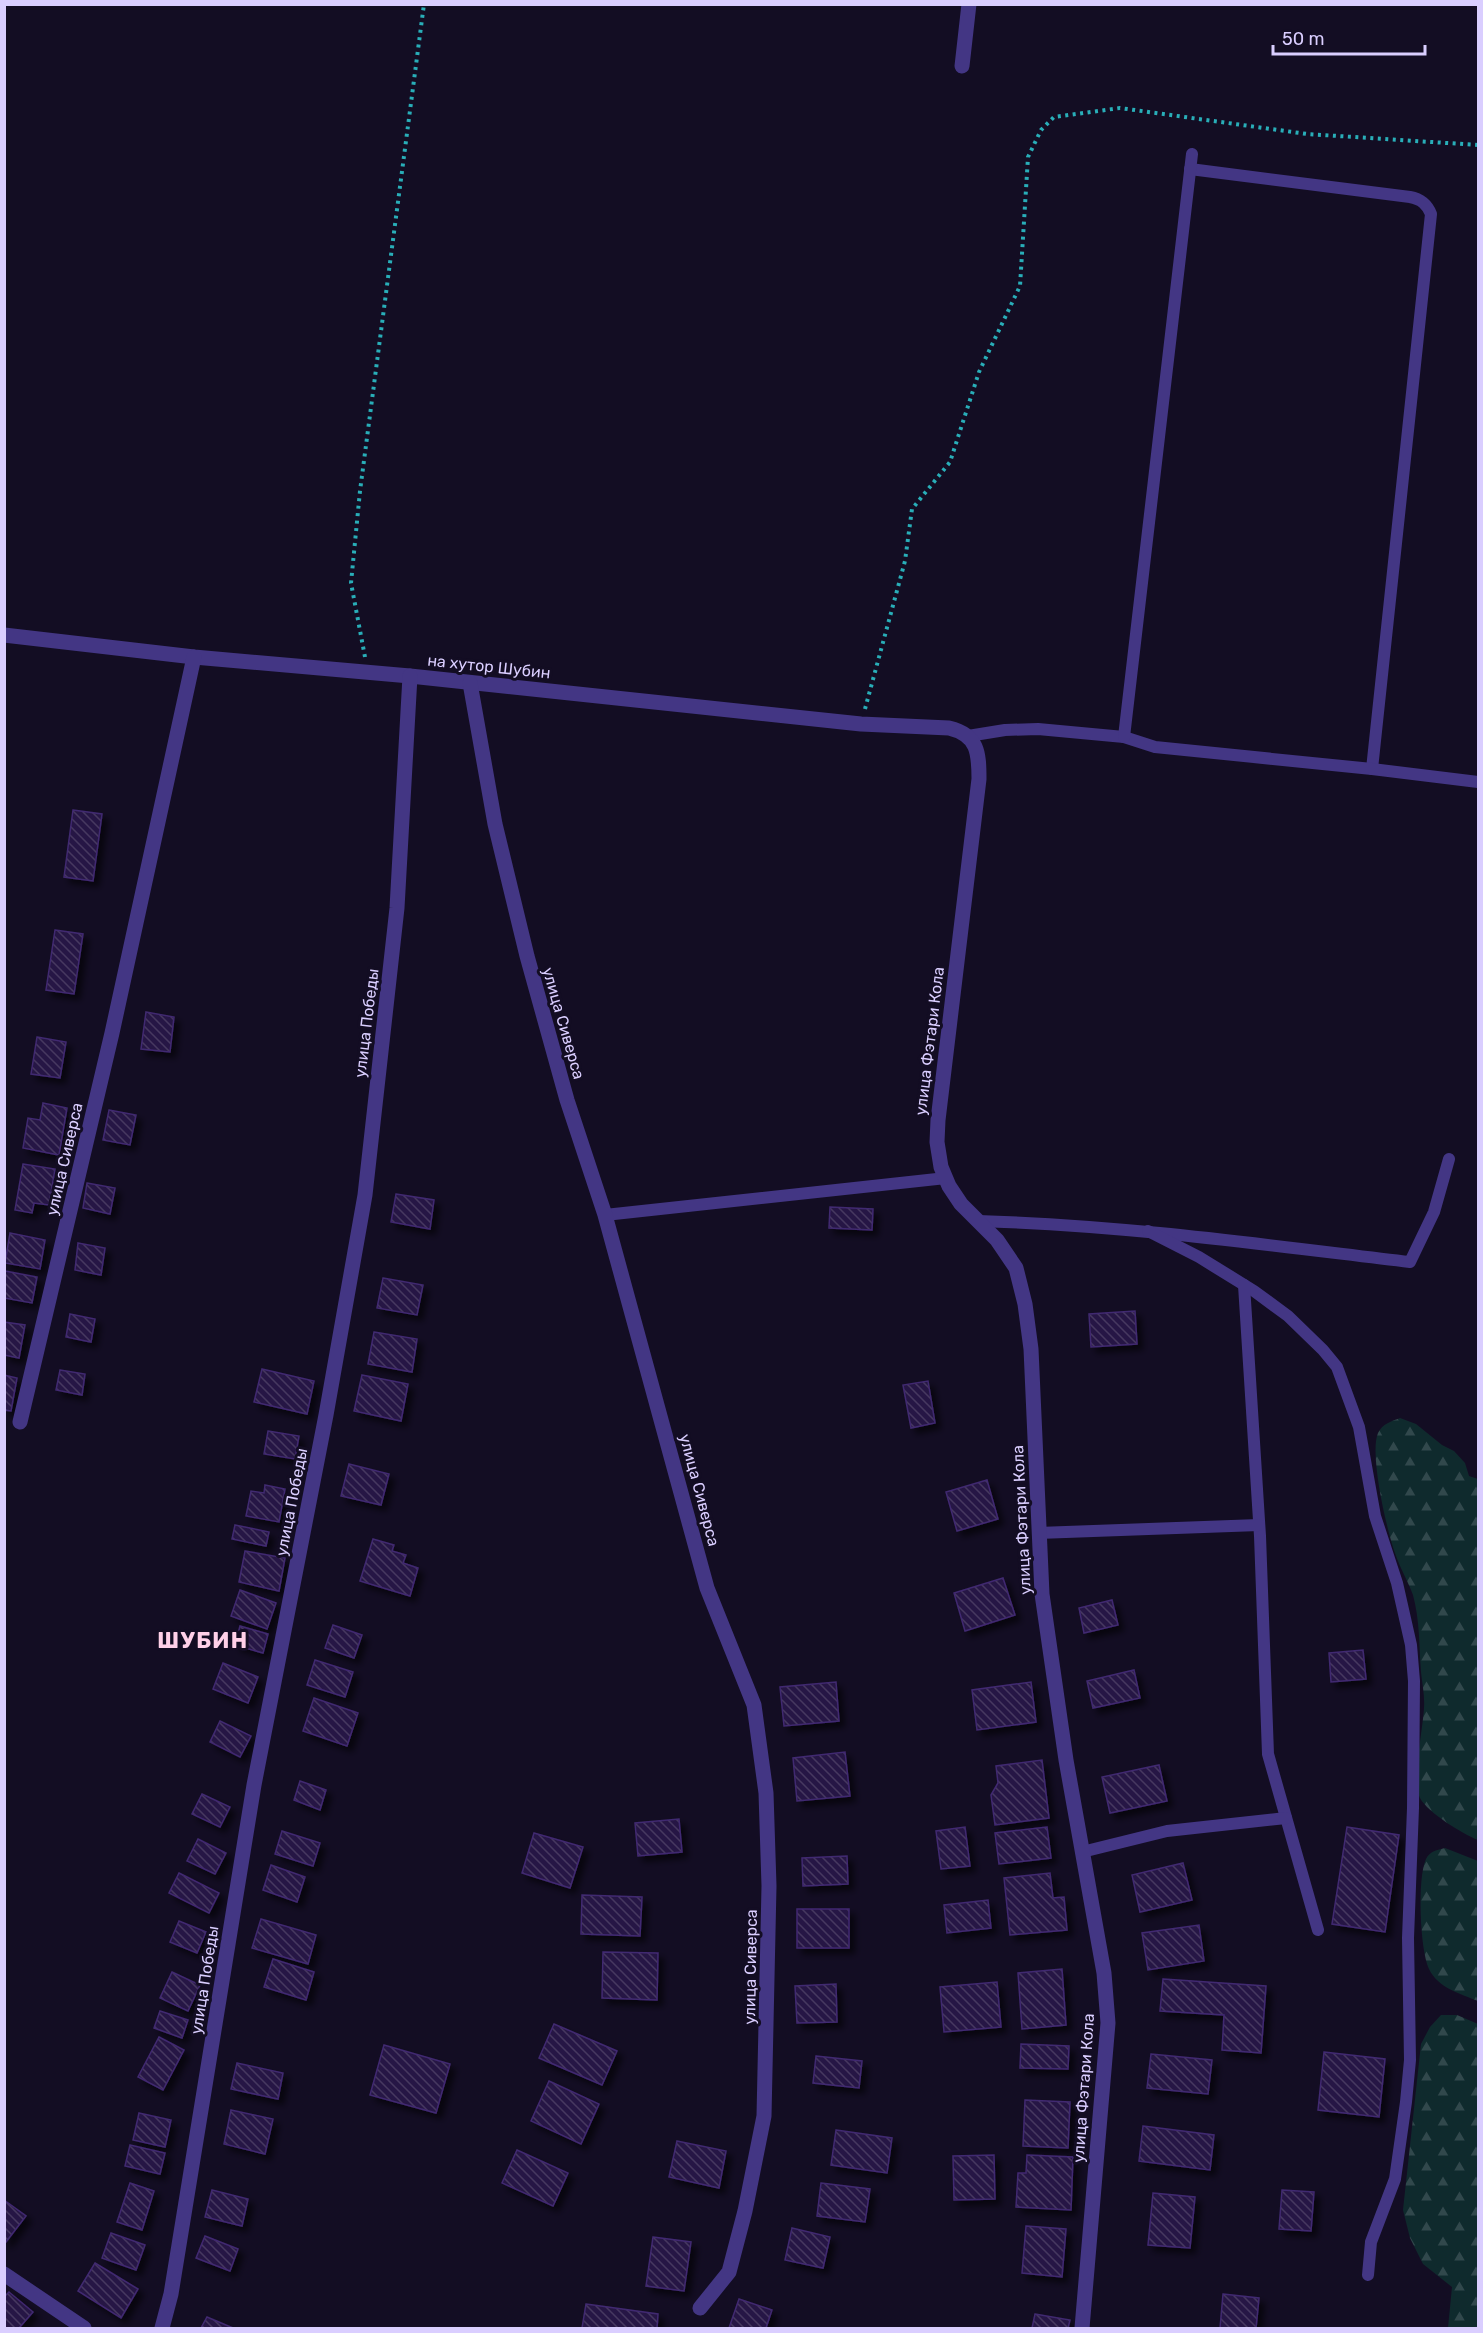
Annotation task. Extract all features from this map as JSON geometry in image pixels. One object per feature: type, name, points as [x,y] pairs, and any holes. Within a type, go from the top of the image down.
[{"type":"street","points":[[962,66],[969,4]]},
{"type":"street","name":"на хутор Шубин","points":[[4,635],[194,657],[470,682],[861,724],[949,728],[968,736]]},
{"type":"street","name":"улица Сиверса","points":[[20,1422],[112,1033],[194,657]]},
{"type":"street","name":"улица Победы","points":[[162,2328],[171,2294],[254,1785],[326,1415],[364,1195],[398,908],[410,676]]},
{"type":"street","name":"улица Сиверса","points":[[470,682],[507,880],[567,1100],[604,1215],[707,1588],[754,1705],[766,1793],[769,1886],[764,2116],[745,2211],[729,2272],[700,2308]]},
{"type":"street","name":"улица Фэтари Кола","points":[[968,736],[976,749],[978,780],[937,1142],[941,1167],[960,1204],[997,1240],[1016,1268],[1025,1304],[1031,1349],[1042,1594],[1066,1760],[1104,1973],[1108,2023],[1082,2328]]},
{"type":"street","points":[[4,2274],[84,2328]]},
{"type":"lane","points":[[1124,737],[1192,154]]},
{"type":"lane","points":[[1190,169],[1410,197],[1427,205],[1431,214],[1372,769]]},
{"type":"lane","points":[[968,736],[1005,730],[1038,729],[1124,737],[1155,747],[1479,782]]},
{"type":"lane","points":[[978,1221],[1148,1231],[1410,1262],[1434,1212],[1449,1159]]},
{"type":"lane","points":[[604,1215],[946,1178]]},
{"type":"lane","points":[[1148,1231],[1199,1257],[1288,1316],[1337,1367],[1359,1427],[1375,1516],[1397,1583],[1411,1645],[1414,1693],[1413,1808],[1408,1938],[1410,2060],[1395,2179],[1371,2242],[1368,2275]]},
{"type":"lane","points":[[1244,1285],[1260,1525],[1268,1754],[1318,1930]]},
{"type":"lane","points":[[1038,1533],[1260,1525]]},
{"type":"lane","points":[[1082,1852],[1167,1831],[1286,1818]]},
{"type":"path","points":[[368,672],[351,583],[363,467],[424,4]]},
{"type":"path","points":[[861,724],[905,561],[912,509],[950,462],[979,372],[1020,286],[1028,157],[1041,130],[1054,117],[1120,108],[1307,134],[1479,145]]},
{"type":"green space","points":[[1400,1418],[1416,1424],[1442,1445],[1454,1451],[1465,1463],[1469,1476],[1478,1479],[1478,1840],[1455,1828],[1430,1810],[1420,1798],[1418,1790],[1417,1767],[1424,1694],[1417,1614],[1413,1595],[1397,1559],[1388,1528],[1380,1493],[1376,1458],[1378,1433],[1387,1423]]},
{"type":"green space","points":[[1445,1848],[1478,1861],[1478,2001],[1444,1986],[1433,1976],[1426,1960],[1421,1914],[1423,1868],[1430,1854]]},
{"type":"green space","points":[[1441,2015],[1457,2015],[1478,2024],[1478,2328],[1448,2328],[1452,2287],[1423,2264],[1410,2238],[1403,2210],[1421,2044],[1430,2027]]},
{"type":"building","points":[[73,810],[102,814],[93,881],[64,877]]},
{"type":"building","points":[[55,930],[83,934],[74,994],[46,990]]},
{"type":"building","points":[[146,1012],[174,1017],[170,1052],[141,1049]]},
{"type":"building","points":[[37,1037],[66,1042],[60,1078],[31,1074]]},
{"type":"building","points":[[43,1103],[67,1108],[59,1155],[23,1148],[28,1118],[40,1120]]},
{"type":"building","points":[[109,1110],[136,1115],[130,1145],[103,1140]]},
{"type":"building","points":[[23,1164],[55,1169],[49,1205],[34,1203],[32,1213],[15,1210]]},
{"type":"building","points":[[87,1183],[115,1188],[110,1214],[83,1208]]},
{"type":"building","points":[[396,1194],[434,1200],[430,1229],[391,1222]]},
{"type":"building","points":[[830,1207],[873,1209],[872,1230],[829,1228]]},
{"type":"building","points":[[10,1233],[45,1240],[40,1269],[5,1263]]},
{"type":"building","points":[[78,1243],[105,1248],[101,1275],[75,1270]]},
{"type":"building","points":[[5,1271],[37,1277],[32,1303],[4,1298]]},
{"type":"building","points":[[383,1278],[423,1285],[417,1315],[377,1308]]},
{"type":"building","points":[[1135,1311],[1137,1344],[1091,1347],[1089,1314]]},
{"type":"building","points":[[70,1314],[95,1319],[91,1342],[66,1337]]},
{"type":"building","points":[[4,1322],[25,1325],[19,1358],[4,1355]]},
{"type":"building","points":[[374,1332],[417,1339],[412,1372],[368,1364]]},
{"type":"building","points":[[262,1369],[314,1381],[307,1414],[254,1402]]},
{"type":"building","points":[[60,1370],[85,1374],[82,1395],[56,1390]]},
{"type":"building","points":[[4,1375],[17,1378],[11,1411],[4,1410]]},
{"type":"building","points":[[362,1375],[408,1384],[401,1421],[354,1411]]},
{"type":"building","points":[[928,1381],[935,1423],[911,1428],[903,1385]]},
{"type":"building","points":[[268,1431],[299,1436],[295,1459],[264,1454]]},
{"type":"building","points":[[349,1464],[389,1474],[381,1505],[341,1496]]},
{"type":"building","points":[[987,1480],[998,1519],[957,1531],[946,1492]]},
{"type":"building","points":[[265,1485],[285,1489],[279,1522],[246,1516],[251,1491],[264,1493]]},
{"type":"building","points":[[235,1525],[269,1532],[266,1546],[232,1539]]},
{"type":"building","points":[[373,1539],[394,1545],[392,1551],[406,1555],[403,1563],[418,1568],[410,1596],[360,1581]]},
{"type":"building","points":[[245,1551],[285,1558],[279,1591],[239,1582]]},
{"type":"building","points":[[1003,1578],[1015,1615],[965,1631],[954,1593]]},
{"type":"building","points":[[240,1590],[276,1603],[267,1629],[231,1616]]},
{"type":"building","points":[[1112,1600],[1118,1625],[1084,1633],[1079,1608]]},
{"type":"building","points":[[333,1625],[362,1635],[354,1658],[325,1648]]},
{"type":"building","points":[[240,1626],[268,1634],[263,1653],[235,1645]]},
{"type":"building","points":[[1363,1650],[1366,1679],[1331,1682],[1329,1653]]},
{"type":"building","points":[[315,1660],[353,1672],[345,1697],[307,1685]]},
{"type":"building","points":[[223,1663],[258,1677],[248,1703],[213,1689]]},
{"type":"building","points":[[1134,1670],[1140,1698],[1093,1708],[1087,1681]]},
{"type":"building","points":[[836,1682],[839,1721],[784,1726],[780,1687]]},
{"type":"building","points":[[1031,1682],[1036,1722],[977,1730],[972,1690]]},
{"type":"building","points":[[314,1698],[358,1713],[347,1746],[303,1731]]},
{"type":"building","points":[[220,1721],[251,1736],[240,1757],[210,1742]]},
{"type":"building","points":[[845,1752],[850,1796],[797,1801],[793,1758]]},
{"type":"building","points":[[1042,1760],[1049,1818],[995,1825],[991,1795],[998,1783],[996,1766]]},
{"type":"building","points":[[1159,1765],[1167,1801],[1110,1813],[1102,1777]]},
{"type":"building","points":[[300,1781],[326,1790],[320,1810],[294,1800]]},
{"type":"building","points":[[202,1794],[230,1807],[220,1827],[192,1814]]},
{"type":"building","points":[[679,1819],[682,1852],[638,1856],[635,1823]]},
{"type":"building","points":[[965,1827],[970,1866],[941,1869],[936,1831]]},
{"type":"building","points":[[1047,1827],[1051,1858],[999,1864],[995,1833]]},
{"type":"building","points":[[1347,1827],[1399,1835],[1385,1932],[1332,1924]]},
{"type":"building","points":[[282,1831],[320,1843],[313,1866],[275,1854]]},
{"type":"building","points":[[534,1833],[583,1847],[570,1888],[522,1873]]},
{"type":"building","points":[[198,1839],[226,1853],[215,1874],[187,1861]]},
{"type":"building","points":[[847,1856],[848,1884],[803,1886],[802,1858]]},
{"type":"building","points":[[1183,1863],[1192,1900],[1140,1912],[1132,1875]]},
{"type":"building","points":[[271,1865],[305,1877],[297,1902],[263,1890]]},
{"type":"building","points":[[179,1873],[219,1893],[209,1913],[169,1893]]},
{"type":"building","points":[[1050,1873],[1053,1898],[1064,1897],[1067,1930],[1010,1935],[1004,1878]]},
{"type":"building","points":[[582,1895],[642,1897],[640,1936],[581,1934]]},
{"type":"building","points":[[988,1900],[991,1928],[947,1933],[944,1905]]},
{"type":"building","points":[[797,1909],[849,1909],[849,1948],[797,1948]]},
{"type":"building","points":[[261,1919],[316,1935],[308,1964],[252,1948]]},
{"type":"building","points":[[179,1921],[206,1932],[197,1953],[170,1942]]},
{"type":"building","points":[[1199,1925],[1204,1961],[1148,1970],[1142,1933]]},
{"type":"building","points":[[603,1952],[658,1953],[657,2000],[602,1998]]},
{"type":"building","points":[[273,1959],[314,1972],[306,2000],[264,1987]]},
{"type":"building","points":[[1062,1969],[1066,2025],[1022,2029],[1018,1973]]},
{"type":"building","points":[[172,1972],[200,1985],[188,2011],[160,1998]]},
{"type":"building","points":[[1163,1979],[1266,1986],[1261,2053],[1222,2050],[1224,2015],[1160,2011]]},
{"type":"building","points":[[997,1982],[1001,2027],[944,2032],[940,1987]]},
{"type":"building","points":[[836,1984],[837,2022],[797,2023],[795,1986]]},
{"type":"building","points":[[160,2011],[188,2020],[182,2038],[154,2028]]},
{"type":"building","points":[[554,2024],[617,2051],[602,2085],[539,2058]]},
{"type":"building","points":[[159,2037],[184,2050],[163,2090],[138,2077]]},
{"type":"building","points":[[1021,2044],[1069,2046],[1068,2069],[1020,2068]]},
{"type":"building","points":[[384,2045],[450,2064],[436,2113],[370,2095]]},
{"type":"building","points":[[1324,2052],[1385,2059],[1379,2117],[1318,2110]]},
{"type":"building","points":[[1151,2054],[1212,2060],[1208,2094],[1147,2088]]},
{"type":"building","points":[[816,2056],[862,2061],[859,2088],[813,2083]]},
{"type":"building","points":[[237,2063],[283,2073],[278,2099],[231,2089]]},
{"type":"building","points":[[549,2081],[599,2104],[581,2144],[531,2121]]},
{"type":"building","points":[[1025,2100],[1070,2102],[1068,2148],[1023,2146]]},
{"type":"building","points":[[231,2110],[273,2119],[265,2154],[224,2144]]},
{"type":"building","points":[[139,2113],[171,2120],[165,2147],[133,2140]]},
{"type":"building","points":[[1143,2126],[1214,2135],[1210,2170],[1139,2161]]},
{"type":"building","points":[[836,2130],[892,2138],[887,2173],[831,2165]]},
{"type":"building","points":[[677,2141],[726,2151],[719,2188],[669,2177]]},
{"type":"building","points":[[130,2145],[165,2153],[160,2174],[125,2166]]},
{"type":"building","points":[[517,2150],[568,2173],[553,2206],[502,2183]]},
{"type":"building","points":[[994,2155],[995,2199],[954,2200],[953,2156]]},
{"type":"building","points":[[1027,2155],[1073,2157],[1071,2210],[1016,2207],[1018,2173],[1026,2173]]},
{"type":"building","points":[[130,2183],[154,2191],[142,2230],[117,2222]]},
{"type":"building","points":[[821,2183],[870,2189],[865,2222],[817,2216]]},
{"type":"building","points":[[212,2190],[248,2199],[242,2226],[205,2217]]},
{"type":"building","points":[[1282,2190],[1314,2192],[1311,2231],[1279,2229]]},
{"type":"building","points":[[1153,2193],[1195,2197],[1190,2248],[1148,2245]]},
{"type":"building","points":[[4,2200],[26,2216],[6,2242],[4,2241]]},
{"type":"building","points":[[1026,2226],[1066,2229],[1062,2277],[1022,2273]]},
{"type":"building","points":[[792,2228],[830,2237],[823,2268],[785,2260]]},
{"type":"building","points":[[111,2233],[145,2245],[136,2270],[102,2258]]},
{"type":"building","points":[[205,2236],[238,2249],[230,2271],[196,2258]]},
{"type":"building","points":[[653,2237],[691,2242],[684,2291],[646,2286]]},
{"type":"building","points":[[95,2263],[138,2289],[121,2318],[78,2291]]},
{"type":"building","points":[[9,2292],[33,2312],[19,2328],[4,2328],[4,2297]]},
{"type":"building","points":[[1223,2294],[1259,2298],[1256,2328],[1220,2328]]},
{"type":"building","points":[[739,2299],[772,2310],[766,2328],[729,2328]]},
{"type":"building","points":[[586,2304],[658,2314],[657,2328],[582,2328]]},
{"type":"building","points":[[1035,2314],[1070,2320],[1068,2328],[1032,2328]]},
{"type":"building","points":[[207,2317],[233,2328],[201,2328]]},
{"type":"district","name":"ШУБИН","points":[[203,1640]]}]
